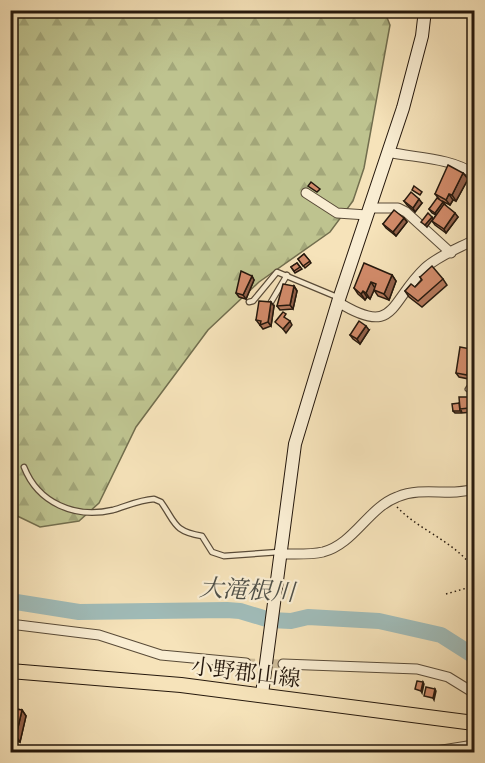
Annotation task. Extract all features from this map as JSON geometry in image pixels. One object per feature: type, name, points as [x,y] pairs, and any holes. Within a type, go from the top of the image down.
[{"type":"main road","name":"小野郡山線","points":[[10,671],[262,694],[474,723]]},
{"type":"street","points":[[262,694],[269,660],[277,578],[295,444],[388,152],[422,36],[425,10]]},
{"type":"street","points":[[388,152],[425,160],[447,161],[474,174]]},
{"type":"street","points":[[306,193],[337,213],[398,208],[406,212],[451,253]]},
{"type":"street","points":[[339,300],[370,318],[385,315],[427,266],[474,240]]},
{"type":"street","points":[[282,553],[309,554],[332,548],[349,536],[383,504],[394,498],[412,492],[474,489]]},
{"type":"street","points":[[10,624],[99,635],[162,655],[246,663]]},
{"type":"street","points":[[283,664],[417,669],[448,677],[474,693]]},
{"type":"street","points":[[430,753],[474,745]]},
{"type":"lane","points":[[249,302],[253,301],[277,272],[339,300]]},
{"type":"lane","points":[[272,302],[287,275]]},
{"type":"lane","points":[[468,389],[474,381]]},
{"type":"lane","points":[[24,467],[35,490],[46,500],[60,506],[75,510],[104,511],[142,500],[154,500],[161,502],[171,520],[181,531],[202,536],[212,552],[224,556],[282,553]]},
{"type":"path","points":[[394,498],[399,510],[463,555],[474,569]]},
{"type":"path","points":[[446,594],[474,586]]},
{"type":"green space","points":[[384,10],[390,25],[364,168],[353,201],[330,232],[259,282],[208,330],[136,427],[99,503],[79,521],[40,527],[11,513],[10,11]]},
{"type":"building","points":[[448,165],[463,173],[452,195],[449,194],[446,200],[435,194]]},
{"type":"building","points":[[311,182],[320,189],[317,192],[308,186]]},
{"type":"building","points":[[414,186],[422,192],[420,195],[412,190]]},
{"type":"building","points":[[411,192],[419,199],[413,208],[404,201]]},
{"type":"building","points":[[437,198],[443,202],[435,213],[429,209]]},
{"type":"building","points":[[444,204],[455,213],[444,229],[432,221]]},
{"type":"building","points":[[394,210],[404,218],[393,232],[383,224]]},
{"type":"building","points":[[428,213],[432,217],[425,225],[421,222]]},
{"type":"building","points":[[304,254],[310,261],[303,266],[298,259]]},
{"type":"building","points":[[297,263],[300,267],[294,271],[291,267]]},
{"type":"building","points":[[364,263],[392,275],[384,294],[374,290],[376,284],[371,282],[366,293],[363,291],[361,294],[354,288]]},
{"type":"building","points":[[432,266],[443,279],[418,301],[405,291],[411,284],[415,287],[422,280],[420,277]]},
{"type":"building","points":[[241,271],[252,276],[243,295],[236,293]]},
{"type":"building","points":[[283,284],[294,286],[290,305],[277,306]]},
{"type":"building","points":[[259,301],[271,302],[268,322],[260,325],[261,321],[256,320]]},
{"type":"building","points":[[283,312],[286,314],[284,317],[290,321],[283,329],[275,322]]},
{"type":"building","points":[[359,321],[366,326],[357,339],[350,335]]},
{"type":"building","points":[[460,347],[471,349],[467,375],[456,373]]},
{"type":"building","points":[[459,397],[469,397],[469,408],[460,409]]},
{"type":"building","points":[[459,403],[460,411],[453,411],[452,404]]},
{"type":"building","points":[[417,681],[423,682],[421,691],[415,689]]},
{"type":"building","points":[[426,687],[435,689],[433,698],[424,696]]},
{"type":"building","points":[[10,708],[22,710],[16,736],[10,735]]},
{"type":"waterway","name":"大滝根川","points":[[10,601],[79,612],[227,610],[240,611],[270,620],[291,621],[308,617],[379,621],[441,635],[474,656]]},
{"type":"tunnel","points":[[246,663],[283,664]]}]
